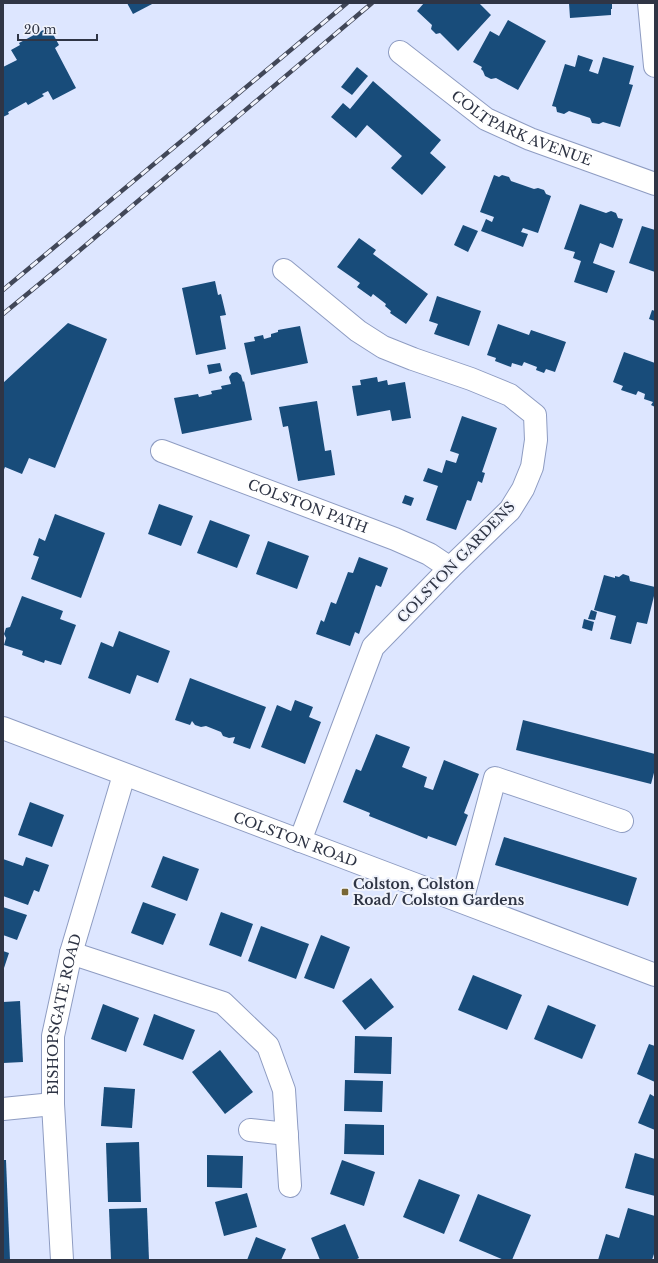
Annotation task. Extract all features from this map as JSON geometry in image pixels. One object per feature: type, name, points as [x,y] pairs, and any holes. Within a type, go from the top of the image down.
[{"type":"street","points":[[649,3],[655,66]]},
{"type":"street","name":"COLTPARK AVENUE","points":[[400,52],[486,119],[530,139],[655,184]]},
{"type":"street","name":"COLSTON GARDENS","points":[[284,270],[358,331],[383,347],[510,395],[535,415],[536,440],[532,467],[524,489],[510,510],[450,568],[373,647],[300,841]]},
{"type":"street","name":"COLSTON PATH","points":[[162,450],[395,539],[429,554],[450,568]]},
{"type":"street","name":"COLSTON ROAD","points":[[3,728],[655,975]]},
{"type":"street","name":"BISHOPSGATE ROAD","points":[[62,1260],[53,1104],[53,1036],[71,953],[124,775]]},
{"type":"street","points":[[462,901],[495,778],[622,820]]},
{"type":"street","points":[[71,953],[223,1003],[268,1046],[284,1090],[290,1186]]},
{"type":"street","points":[[3,1109],[53,1104]]},
{"type":"street","points":[[250,1130],[287,1134]]},
{"type":"building","points":[[127,3],[154,3],[133,14]]},
{"type":"building","points":[[424,3],[479,3],[491,15],[458,51],[440,33],[436,34],[431,29],[432,25],[417,11]]},
{"type":"building","points":[[569,3],[612,3],[611,15],[570,18]]},
{"type":"building","points":[[508,20],[546,41],[518,90],[496,78],[491,79],[485,76],[481,69],[482,67],[473,62],[490,31],[499,36]]},
{"type":"building","points":[[49,27],[59,45],[55,48],[76,88],[53,100],[48,91],[42,94],[44,96],[28,105],[26,102],[8,112],[9,114],[3,117],[3,67],[17,60],[11,50],[20,45],[19,43]]},
{"type":"building","points":[[578,55],[593,60],[589,71],[598,74],[603,57],[634,66],[629,84],[633,85],[620,127],[603,122],[599,124],[592,123],[590,118],[569,111],[564,114],[557,112],[556,107],[552,106],[565,64],[575,67]]},
{"type":"building","points":[[357,67],[368,76],[352,95],[341,87]]},
{"type":"building","points":[[373,81],[441,140],[430,153],[446,167],[422,195],[391,168],[402,156],[367,125],[356,138],[331,117],[343,103],[350,109]]},
{"type":"building","points":[[494,175],[499,177],[502,175],[509,177],[511,181],[534,189],[538,188],[544,190],[546,194],[551,196],[538,233],[523,228],[521,232],[528,234],[523,247],[481,231],[486,219],[492,222],[494,217],[480,212]]},
{"type":"building","points":[[580,204],[606,213],[611,211],[616,213],[618,218],[623,219],[613,248],[600,243],[593,263],[615,271],[607,293],[574,282],[581,261],[573,258],[575,252],[564,249]]},
{"type":"building","points":[[463,225],[478,231],[468,252],[454,245]]},
{"type":"building","points":[[642,226],[655,230],[655,272],[629,263]]},
{"type":"building","points":[[359,238],[376,250],[373,254],[428,294],[406,324],[390,313],[391,311],[385,306],[386,304],[373,294],[371,297],[357,287],[360,283],[337,267]]},
{"type":"building","points":[[215,281],[218,295],[221,294],[226,315],[220,316],[226,349],[196,355],[182,288]]},
{"type":"building","points":[[437,296],[481,311],[469,346],[434,334],[438,324],[429,321]]},
{"type":"building","points":[[652,310],[655,311],[655,321],[649,319]]},
{"type":"building","points":[[68,323],[107,339],[55,468],[29,458],[22,474],[5,467],[3,472],[3,383]]},
{"type":"building","points":[[498,324],[529,335],[531,330],[566,342],[555,372],[546,369],[544,373],[536,370],[537,367],[524,362],[522,366],[512,363],[511,367],[495,361],[496,358],[487,355]]},
{"type":"building","points":[[300,326],[308,363],[251,375],[244,343],[255,341],[254,337],[263,335],[264,339],[271,337],[271,334],[278,332],[278,330]]},
{"type":"building","points":[[624,352],[655,363],[655,407],[651,405],[653,402],[644,399],[645,394],[638,391],[636,395],[621,390],[623,386],[613,382]]},
{"type":"building","points":[[220,363],[222,371],[209,374],[207,365]]},
{"type":"building","points":[[237,372],[241,375],[243,382],[244,381],[252,420],[182,434],[174,398],[198,394],[199,397],[212,394],[211,391],[222,389],[221,386],[231,384],[229,377],[232,373]]},
{"type":"building","points":[[377,377],[378,382],[387,380],[388,385],[405,382],[411,418],[392,421],[390,410],[357,416],[352,386],[361,385],[360,380]]},
{"type":"building","points":[[317,401],[325,451],[331,450],[335,475],[298,481],[288,426],[283,427],[279,407]]},
{"type":"building","points":[[462,416],[497,428],[482,472],[485,473],[482,483],[478,481],[471,501],[467,500],[456,530],[426,520],[438,486],[423,481],[428,468],[442,473],[446,460],[456,463],[459,454],[450,451]]},
{"type":"building","points":[[405,495],[414,498],[411,506],[402,503]]},
{"type":"building","points":[[159,504],[193,516],[181,546],[148,534]]},
{"type":"building","points":[[55,514],[105,533],[81,598],[31,579],[39,557],[33,555],[39,538],[45,541]]},
{"type":"building","points":[[210,520],[250,535],[237,568],[197,553]]},
{"type":"building","points":[[268,541],[309,556],[297,589],[256,574]]},
{"type":"building","points":[[359,557],[388,568],[381,587],[376,585],[359,634],[355,632],[350,646],[316,634],[321,620],[324,622],[331,602],[336,604],[348,572],[353,573]]},
{"type":"building","points":[[623,574],[629,576],[630,581],[655,587],[647,624],[637,622],[631,644],[610,639],[616,616],[594,610],[604,575],[615,578],[615,576],[619,577]]},
{"type":"building","points":[[22,596],[63,611],[60,619],[76,625],[61,665],[45,660],[44,663],[22,655],[23,651],[4,645],[6,638],[4,634],[6,628],[10,627]]},
{"type":"building","points":[[591,610],[597,612],[595,620],[588,619]]},
{"type":"building","points":[[584,619],[594,622],[592,631],[582,628]]},
{"type":"building","points":[[119,631],[170,651],[158,683],[137,675],[130,694],[88,678],[101,642],[113,647]]},
{"type":"building","points":[[190,678],[266,707],[250,749],[233,743],[235,737],[229,738],[223,736],[221,732],[206,726],[201,727],[195,725],[192,721],[190,725],[175,720]]},
{"type":"building","points":[[295,700],[313,707],[309,717],[321,722],[305,764],[261,747],[277,705],[291,711]]},
{"type":"building","points":[[523,720],[655,754],[655,769],[651,784],[516,750]]},
{"type":"building","points":[[376,734],[410,747],[402,767],[427,777],[424,787],[433,790],[444,760],[479,774],[464,813],[468,815],[456,846],[428,836],[427,839],[369,816],[370,813],[343,802],[356,769],[361,771]]},
{"type":"building","points":[[30,802],[64,815],[52,847],[18,835]]},
{"type":"building","points":[[504,837],[637,878],[628,906],[495,865]]},
{"type":"building","points":[[163,856],[199,869],[187,901],[151,887]]},
{"type":"building","points":[[26,857],[49,865],[39,892],[34,890],[28,905],[3,896],[3,859],[23,866]]},
{"type":"building","points":[[143,902],[176,914],[163,945],[131,933]]},
{"type":"building","points":[[3,907],[27,915],[17,940],[3,935]]},
{"type":"building","points":[[221,912],[253,924],[241,957],[209,945]]},
{"type":"building","points":[[261,926],[309,944],[296,979],[248,961]]},
{"type":"building","points":[[321,935],[350,947],[334,989],[304,978]]},
{"type":"building","points":[[3,951],[9,953],[3,971]]},
{"type":"building","points":[[473,975],[522,995],[507,1030],[458,1010]]},
{"type":"building","points":[[371,978],[394,1007],[365,1030],[342,1001]]},
{"type":"building","points":[[20,1001],[23,1062],[3,1063],[3,1002]]},
{"type":"building","points":[[103,1004],[139,1018],[126,1052],[91,1039]]},
{"type":"building","points":[[548,1005],[596,1025],[582,1059],[534,1039]]},
{"type":"building","points":[[154,1014],[195,1030],[183,1060],[143,1045]]},
{"type":"building","points":[[355,1036],[392,1037],[391,1074],[354,1073]]},
{"type":"building","points":[[649,1044],[655,1046],[655,1082],[637,1074]]},
{"type":"building","points":[[220,1050],[253,1092],[225,1114],[192,1072]]},
{"type":"building","points":[[345,1080],[383,1081],[382,1112],[344,1111]]},
{"type":"building","points":[[104,1087],[135,1089],[132,1128],[101,1126]]},
{"type":"building","points":[[650,1094],[655,1097],[655,1130],[638,1123]]},
{"type":"building","points":[[345,1124],[384,1125],[384,1155],[344,1154]]},
{"type":"building","points":[[139,1142],[141,1202],[108,1202],[106,1143]]},
{"type":"building","points":[[635,1153],[655,1159],[655,1196],[625,1188]]},
{"type":"building","points":[[207,1155],[243,1156],[242,1188],[207,1187]]},
{"type":"building","points":[[3,1160],[6,1160],[10,1260],[3,1260]]},
{"type":"building","points":[[342,1160],[375,1172],[364,1206],[330,1194]]},
{"type":"building","points":[[419,1179],[460,1195],[444,1234],[403,1217]]},
{"type":"building","points":[[247,1193],[257,1227],[224,1236],[215,1202]]},
{"type":"building","points":[[478,1194],[531,1215],[512,1260],[504,1260],[459,1241]]},
{"type":"building","points":[[147,1208],[149,1260],[111,1260],[109,1209]]},
{"type":"building","points":[[628,1208],[655,1216],[655,1251],[652,1260],[598,1260],[606,1234],[619,1238]]},
{"type":"building","points":[[345,1224],[359,1258],[355,1260],[320,1260],[311,1238]]},
{"type":"building","points":[[256,1237],[286,1249],[281,1260],[247,1260]]},
{"type":"railway","points":[[3,290],[347,3]]},
{"type":"railway","points":[[3,314],[372,3]]},
{"type":"place","name":"Colston, Colston Road/ Colston Gardens","points":[[345,892]]}]
